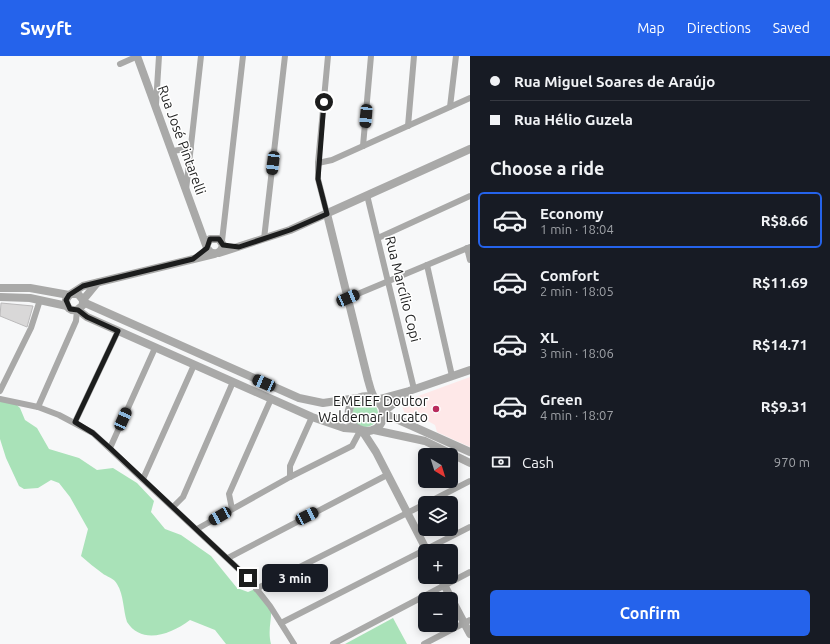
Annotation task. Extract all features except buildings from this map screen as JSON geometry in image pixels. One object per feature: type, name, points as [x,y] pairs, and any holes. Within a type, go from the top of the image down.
[{"type":"street","points":[[120,64],[138,56]]},
{"type":"street","name":"Rua José Pintarelli","points":[[138,56],[201,233],[215,243]]},
{"type":"street","points":[[156,104],[159,56]]},
{"type":"street","points":[[186,191],[201,56]]},
{"type":"street","points":[[215,243],[222,249],[216,253],[210,252],[223,228],[243,56]]},
{"type":"street","points":[[264,239],[285,56]]},
{"type":"street","points":[[328,56],[318,164],[318,179],[368,380],[383,412],[470,452]]},
{"type":"street","points":[[363,146],[371,56]]},
{"type":"street","points":[[408,126],[414,56]]},
{"type":"street","points":[[450,108],[456,56]]},
{"type":"street","points":[[318,164],[332,160],[470,98]]},
{"type":"street","points":[[173,151],[191,148]]},
{"type":"street","points":[[67,306],[66,300],[70,294],[83,286],[239,247],[290,230],[470,149]]},
{"type":"street","name":"Rua Marcílio Copi","points":[[367,195],[389,281],[412,390]]},
{"type":"street","points":[[378,238],[470,196]]},
{"type":"street","points":[[193,259],[215,243],[239,247]]},
{"type":"street","points":[[348,298],[469,248],[470,260]]},
{"type":"street","points":[[427,265],[452,376]]},
{"type":"street","points":[[38,407],[76,321],[78,310],[83,301],[98,283]]},
{"type":"street","points":[[0,288],[30,288],[78,294],[83,301],[299,398],[323,403],[365,396],[376,399],[412,390],[470,370]]},
{"type":"street","points":[[0,297],[14,296],[67,306],[70,309],[78,310],[87,317],[155,348],[312,417],[344,428],[365,430],[426,441],[470,462]]},
{"type":"street","points":[[0,390],[31,328],[40,300]]},
{"type":"street","points":[[75,422],[118,331]]},
{"type":"street","points":[[110,448],[155,348]]},
{"type":"street","points":[[143,479],[194,365]]},
{"type":"street","points":[[368,380],[367,387],[349,408],[349,420],[365,430],[423,544]]},
{"type":"street","points":[[173,507],[183,497],[233,382]]},
{"type":"street","points":[[197,529],[290,477],[352,446],[365,430],[379,425],[383,412],[412,390]]},
{"type":"street","points":[[232,509],[229,494],[271,398]]},
{"type":"street","points":[[0,400],[38,407],[75,422],[93,433],[228,558],[256,589],[281,623],[294,644]]},
{"type":"street","points":[[290,477],[290,466],[312,417]]},
{"type":"street","points":[[228,558],[387,475]]},
{"type":"street","points":[[440,496],[470,481]]},
{"type":"street","points":[[256,589],[418,507]]},
{"type":"street","points":[[437,544],[470,527]]},
{"type":"street","points":[[281,623],[418,554]]},
{"type":"street","points":[[333,644],[470,572]]},
{"type":"street","points":[[445,586],[467,622],[470,634]]},
{"type":"street","points":[[424,644],[467,622]]},
{"type":"shaded area","name":"EMEIEF Doutor Waldemar Lucato","points":[[470,377],[470,447],[437,432],[435,425],[417,415],[406,417],[402,406],[410,399]]},
{"type":"green space","points":[[0,398],[15,403],[20,408],[25,420],[37,428],[49,449],[79,458],[97,470],[113,468],[137,483],[154,501],[151,512],[165,529],[181,535],[211,556],[237,588],[248,592],[257,588],[265,595],[271,608],[271,644],[226,644],[215,630],[190,620],[173,630],[156,635],[140,633],[133,629],[127,622],[121,593],[116,582],[99,571],[81,556],[88,529],[70,497],[59,483],[51,480],[38,488],[24,489],[19,486],[6,458],[0,439]]},
{"type":"green space","points":[[365,401],[375,404],[378,414],[375,424],[365,427],[355,424],[352,414],[355,404]]},
{"type":"green space","points":[[393,618],[407,644],[345,644]]},
{"type":"place","name":"EMEIEF Doutor Waldemar Lucato","points":[[436,409]]},
{"type":"route","points":[[248,578],[110,448],[93,433],[75,422],[118,331],[87,317],[78,310],[73,311],[67,306],[66,300],[69,295],[83,286],[193,259],[207,248],[207,244],[210,239],[219,239],[223,245],[239,247],[290,230],[327,214],[318,179],[324,102]]}]
